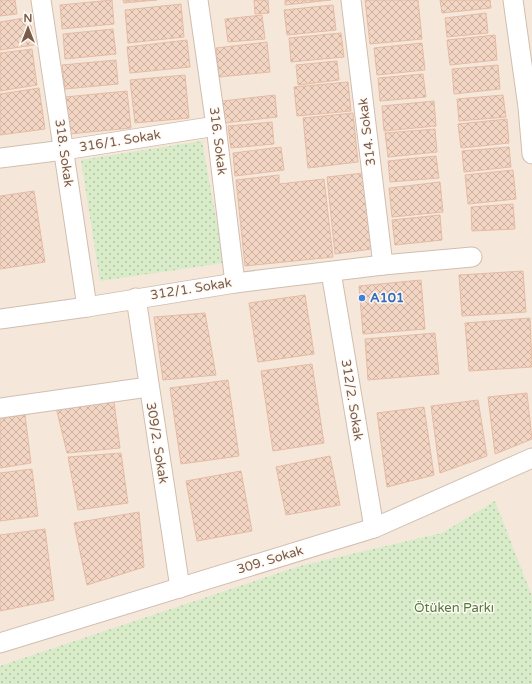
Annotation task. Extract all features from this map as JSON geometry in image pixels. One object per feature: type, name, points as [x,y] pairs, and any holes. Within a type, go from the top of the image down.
[{"type":"street","name":"318. Sokak","points":[[41,0],[87,307]]},
{"type":"street","name":"316. Sokak","points":[[198,0],[216,126],[235,283]]},
{"type":"street","name":"314. Sokak","points":[[351,0],[383,264]]},
{"type":"street","points":[[513,0],[528,107],[532,154]]},
{"type":"street","name":"316/1. Sokak","points":[[0,158],[64,150],[216,126]]},
{"type":"street","name":"312/1. Sokak","points":[[0,319],[87,307],[235,283],[331,272],[383,264],[472,257]]},
{"type":"street","name":"312/2. Sokak","points":[[331,272],[374,528]]},
{"type":"street","name":"309/2. Sokak","points":[[136,298],[148,387],[180,588]]},
{"type":"street","points":[[0,408],[148,387]]},
{"type":"street","name":"309. Sokak","points":[[0,644],[374,528],[532,458]]},
{"type":"shaded area","points":[[0,0],[532,0],[532,684],[0,684]]},
{"type":"green space","points":[[202,141],[224,263],[100,281],[81,160]]},
{"type":"green space","name":"Ötüken Parkı","points":[[495,501],[532,596],[532,684],[0,684],[0,666],[300,566],[442,533]]},
{"type":"building","points":[[0,0],[15,0],[17,14],[0,16]]},
{"type":"building","points":[[112,0],[114,24],[62,29],[60,5]]},
{"type":"building","points":[[123,0],[157,0],[124,3]]},
{"type":"building","points":[[254,0],[268,0],[269,13],[255,14]]},
{"type":"building","points":[[285,0],[331,0],[285,5]]},
{"type":"building","points":[[365,0],[418,0],[422,39],[370,44]]},
{"type":"building","points":[[440,0],[490,0],[491,8],[442,13]]},
{"type":"building","points":[[181,4],[184,37],[128,43],[125,10]]},
{"type":"building","points":[[333,5],[336,30],[287,35],[284,10]]},
{"type":"building","points":[[486,13],[488,33],[447,37],[445,18]]},
{"type":"building","points":[[262,15],[265,39],[228,42],[225,19]]},
{"type":"building","points":[[30,17],[34,45],[0,50],[0,22]]},
{"type":"building","points":[[113,29],[116,54],[65,59],[63,34]]},
{"type":"building","points":[[341,33],[344,57],[291,62],[289,38]]},
{"type":"building","points":[[495,35],[497,60],[450,65],[447,40]]},
{"type":"building","points":[[187,40],[190,67],[130,73],[127,47]]},
{"type":"building","points":[[267,42],[270,72],[219,77],[216,48]]},
{"type":"building","points":[[422,43],[425,70],[377,75],[374,48]]},
{"type":"building","points":[[32,49],[37,85],[0,91],[0,53]]},
{"type":"building","points":[[116,60],[118,84],[65,89],[62,65]]},
{"type":"building","points":[[337,61],[339,80],[298,85],[296,65]]},
{"type":"building","points":[[498,65],[500,89],[454,94],[452,69]]},
{"type":"building","points":[[423,74],[426,97],[380,101],[378,78]]},
{"type":"building","points":[[185,75],[189,118],[135,123],[130,80]]},
{"type":"building","points":[[348,82],[351,111],[297,116],[294,87]]},
{"type":"building","points":[[39,88],[45,129],[0,135],[0,94]]},
{"type":"building","points":[[127,91],[131,128],[69,134],[65,97]]},
{"type":"building","points":[[275,95],[277,117],[224,123],[222,101]]},
{"type":"building","points":[[503,95],[506,117],[459,121],[457,99]]},
{"type":"building","points":[[434,101],[436,126],[384,131],[382,106]]},
{"type":"building","points":[[353,113],[358,162],[308,168],[303,118]]},
{"type":"building","points":[[507,119],[509,143],[461,148],[458,124]]},
{"type":"building","points":[[272,122],[274,144],[231,148],[228,126]]},
{"type":"building","points":[[435,129],[437,152],[388,157],[385,133]]},
{"type":"building","points":[[281,147],[284,170],[235,176],[233,153]]},
{"type":"building","points":[[509,147],[511,167],[464,172],[462,151]]},
{"type":"building","points":[[436,156],[439,178],[390,182],[388,161]]},
{"type":"building","points":[[513,170],[516,199],[468,204],[465,175]]},
{"type":"building","points":[[364,173],[372,249],[335,254],[327,177]]},
{"type":"building","points":[[279,175],[279,184],[324,179],[333,257],[245,266],[236,180]]},
{"type":"building","points":[[440,182],[443,212],[392,217],[389,188]]},
{"type":"building","points":[[34,191],[45,262],[0,269],[0,196]]},
{"type":"building","points":[[513,204],[515,229],[472,231],[471,207]]},
{"type":"building","points":[[440,215],[442,240],[395,245],[392,220]]},
{"type":"building","points":[[523,271],[526,312],[462,316],[459,275]]},
{"type":"building","points":[[421,280],[425,329],[363,334],[359,286]]},
{"type":"building","points":[[305,295],[314,354],[258,362],[249,303]]},
{"type":"building","points":[[205,313],[216,375],[163,380],[154,317]]},
{"type":"building","points":[[530,318],[532,367],[469,371],[465,323]]},
{"type":"building","points":[[435,333],[439,374],[368,380],[365,339]]},
{"type":"building","points":[[312,364],[324,443],[273,451],[261,371]]},
{"type":"building","points":[[228,380],[239,456],[181,464],[170,388]]},
{"type":"building","points":[[527,393],[532,439],[495,454],[488,397]]},
{"type":"building","points":[[478,400],[487,456],[440,473],[431,406]]},
{"type":"building","points":[[114,402],[120,448],[67,453],[56,407]]},
{"type":"building","points":[[424,407],[434,475],[387,487],[377,413]]},
{"type":"building","points":[[25,415],[31,463],[0,468],[0,418]]},
{"type":"building","points":[[121,453],[128,503],[78,510],[68,457]]},
{"type":"building","points":[[330,456],[340,505],[286,515],[276,467]]},
{"type":"building","points":[[32,469],[38,516],[0,521],[0,473]]},
{"type":"building","points":[[241,471],[252,531],[197,541],[186,481]]},
{"type":"building","points":[[139,512],[144,567],[87,585],[74,523]]},
{"type":"building","points":[[45,529],[54,600],[0,611],[0,535]]},
{"type":"place","name":"A101","points":[[362,298]]}]
